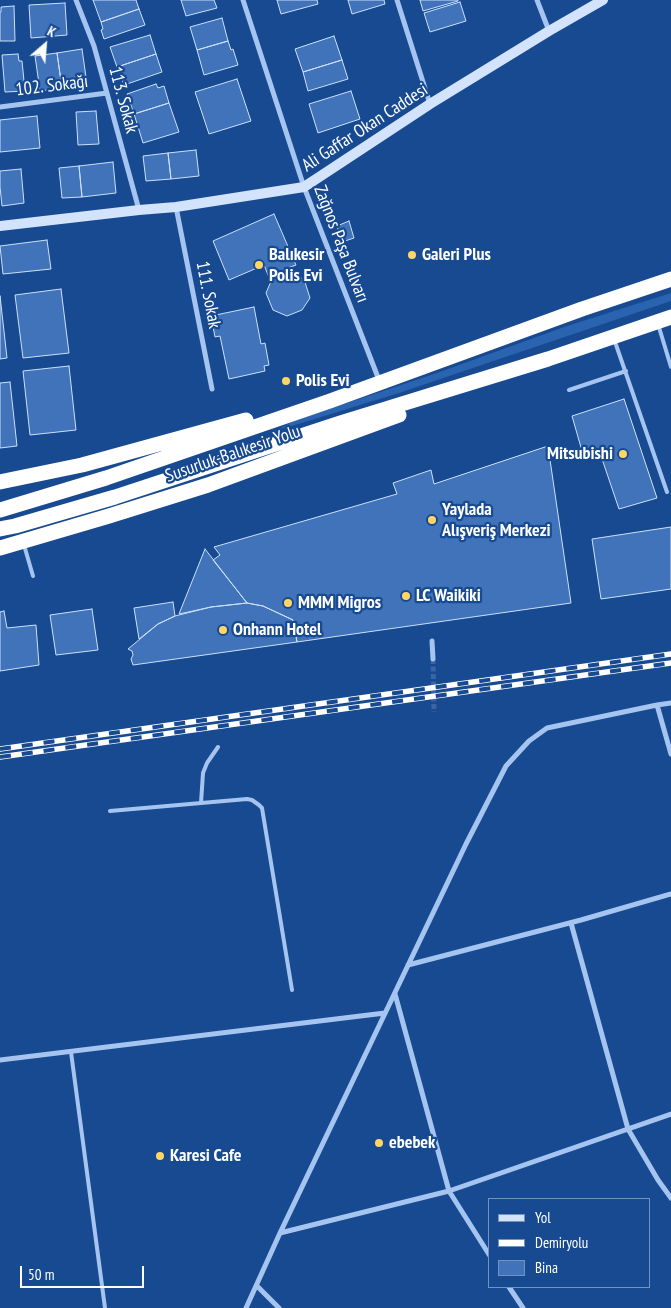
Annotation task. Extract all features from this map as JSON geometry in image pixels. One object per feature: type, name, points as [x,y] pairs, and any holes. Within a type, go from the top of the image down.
[{"type":"highway","name":"Susurluk-Balıkesir Yolu","points":[[0,510],[106,478],[671,279]]},
{"type":"highway","name":"Susurluk-Balıkesir Yolu","points":[[0,529],[115,496],[664,320]]},
{"type":"highway","name":"Susurluk-Balıkesir Yolu","points":[[0,548],[208,485],[420,408],[474,382]]},
{"type":"highway","name":"Susurluk-Balıkesir Yolu","points":[[0,482],[82,465],[380,383]]},
{"type":"main road","name":"Ali Gaffar Okan Caddesi","points":[[0,226],[176,207],[304,186],[430,104],[603,0]]},
{"type":"street","name":"113. Sokak","points":[[76,0],[94,46],[139,210]]},
{"type":"street","name":"Zağnos Paşa Bulvarı","points":[[243,0],[304,186],[380,383]]},
{"type":"street","points":[[397,0],[430,104]]},
{"type":"street","points":[[538,0],[549,31]]},
{"type":"street","name":"102. Sokağı","points":[[0,107],[107,93]]},
{"type":"street","name":"111. Sokak","points":[[176,207],[212,389]]},
{"type":"street","points":[[432,641],[433,660]]},
{"type":"street","points":[[246,1308],[394,994],[466,844],[506,766],[529,741],[547,728],[671,703]]},
{"type":"street","points":[[657,705],[671,754]]},
{"type":"street","points":[[408,965],[571,923],[671,894]]},
{"type":"street","points":[[571,923],[628,1129],[658,1180],[671,1198]]},
{"type":"street","points":[[394,994],[449,1191],[488,1253]]},
{"type":"street","points":[[0,1060],[385,1013]]},
{"type":"street","points":[[280,1233],[449,1191],[671,1114]]},
{"type":"street","points":[[257,1286],[279,1308]]},
{"type":"street","points":[[510,1288],[522,1308]]},
{"type":"lane","points":[[664,320],[671,367]]},
{"type":"lane","points":[[614,337],[667,492]]},
{"type":"lane","points":[[570,390],[626,371]]},
{"type":"lane","points":[[23,541],[33,576]]},
{"type":"lane","points":[[201,803],[206,763],[218,747]]},
{"type":"lane","points":[[110,811],[247,799],[257,803],[262,808],[292,990]]},
{"type":"lane","points":[[71,1052],[106,1308]]},
{"type":"shaded area","points":[[671,293],[671,301],[399,393],[279,429],[293,421],[437,373],[567,326]]},
{"type":"building","points":[[93,0],[136,0],[139,9],[101,22]]},
{"type":"building","points":[[181,0],[214,0],[217,8],[186,16]]},
{"type":"building","points":[[277,0],[317,0],[318,4],[281,14]]},
{"type":"building","points":[[348,0],[384,0],[385,4],[352,14]]},
{"type":"building","points":[[420,0],[458,0],[458,1],[423,11]]},
{"type":"building","points":[[460,2],[466,21],[430,32],[424,13]]},
{"type":"building","points":[[65,3],[67,35],[31,38],[29,5]]},
{"type":"building","points":[[14,6],[15,41],[0,41],[1,7]]},
{"type":"building","points":[[139,9],[145,25],[104,39],[101,22]]},
{"type":"building","points":[[222,18],[228,41],[197,50],[190,27]]},
{"type":"building","points":[[150,35],[156,54],[117,67],[110,47]]},
{"type":"building","points":[[334,36],[342,60],[303,72],[295,49]]},
{"type":"building","points":[[228,41],[231,50],[233,49],[238,65],[204,75],[197,50]]},
{"type":"building","points":[[82,49],[87,84],[62,88],[57,53]]},
{"type":"building","points":[[57,53],[62,88],[40,91],[35,56]]},
{"type":"building","points":[[18,54],[19,61],[22,61],[25,91],[5,92],[2,55]]},
{"type":"building","points":[[156,54],[162,72],[124,85],[117,67]]},
{"type":"building","points":[[342,60],[348,79],[308,91],[303,72]]},
{"type":"building","points":[[237,79],[251,121],[209,134],[195,92]]},
{"type":"building","points":[[156,84],[158,88],[164,86],[169,103],[134,114],[127,94]]},
{"type":"building","points":[[351,91],[360,119],[318,133],[309,104]]},
{"type":"building","points":[[169,103],[179,132],[143,143],[134,114]]},
{"type":"building","points":[[96,111],[99,144],[78,145],[76,112]]},
{"type":"building","points":[[37,116],[40,148],[0,152],[0,120]]},
{"type":"building","points":[[196,150],[199,176],[171,179],[168,153]]},
{"type":"building","points":[[168,153],[171,179],[146,181],[143,156]]},
{"type":"building","points":[[113,162],[116,193],[82,197],[79,166]]},
{"type":"building","points":[[79,166],[82,197],[62,198],[59,168]]},
{"type":"building","points":[[21,169],[24,203],[2,206],[0,171]]},
{"type":"building","name":"Balıkesir Polis Evi","points":[[274,214],[296,265],[285,269],[286,272],[304,279],[310,298],[302,310],[287,316],[273,310],[266,293],[272,279],[270,280],[264,265],[229,280],[213,241]]},
{"type":"building","points":[[349,221],[354,238],[342,242],[337,226]]},
{"type":"building","points":[[47,240],[51,269],[3,274],[0,246]]},
{"type":"building","points":[[61,289],[69,353],[23,358],[15,295]]},
{"type":"building","points":[[0,296],[7,358],[0,359]]},
{"type":"building","points":[[254,307],[261,344],[265,343],[269,365],[264,366],[265,371],[229,379],[220,336],[215,337],[211,316]]},
{"type":"building","points":[[69,366],[76,430],[30,435],[23,371]]},
{"type":"building","points":[[10,382],[17,446],[0,448],[0,383]]},
{"type":"building","points":[[624,399],[657,498],[619,509],[600,453],[584,458],[572,416]]},
{"type":"building","name":"Yaylada Alışveriş Merkezi","points":[[548,446],[571,603],[297,642],[293,620],[263,606],[247,603],[213,560],[220,555],[214,547],[397,494],[393,483],[431,470],[434,484]]},
{"type":"building","points":[[671,527],[671,589],[601,599],[592,539]]},
{"type":"building","points":[[205,549],[247,603],[211,607],[179,614]]},
{"type":"building","points":[[173,602],[175,616],[158,624],[139,639],[134,608]]},
{"type":"building","name":"Onhann Hotel","points":[[247,603],[263,606],[293,620],[297,642],[133,665],[131,659],[132,651],[128,649],[158,624],[175,616],[211,607]]},
{"type":"building","points":[[92,609],[98,650],[56,655],[50,615]]},
{"type":"building","points":[[4,611],[7,628],[36,625],[39,665],[0,671],[0,612]]},
{"type":"tunnel","points":[[433,659],[434,712]]},
{"type":"railway","points":[[0,749],[671,654]]},
{"type":"railway","points":[[0,757],[671,663]]},
{"type":"place","name":"Galeri Plus","points":[[412,255]]},
{"type":"place","name":"Balıkesir Polis Evi","points":[[259,265]]},
{"type":"place","name":"Polis Evi","points":[[286,381]]},
{"type":"place","name":"Mitsubishi","points":[[623,454]]},
{"type":"place","name":"Yaylada Alışveriş Merkezi","points":[[432,520]]},
{"type":"place","name":"LC Waikiki","points":[[406,596]]},
{"type":"place","name":"MMM Migros","points":[[288,603]]},
{"type":"place","name":"Onhann Hotel","points":[[223,630]]},
{"type":"place","name":"ebebek","points":[[379,1143]]},
{"type":"place","name":"Karesi Cafe","points":[[160,1156]]}]
